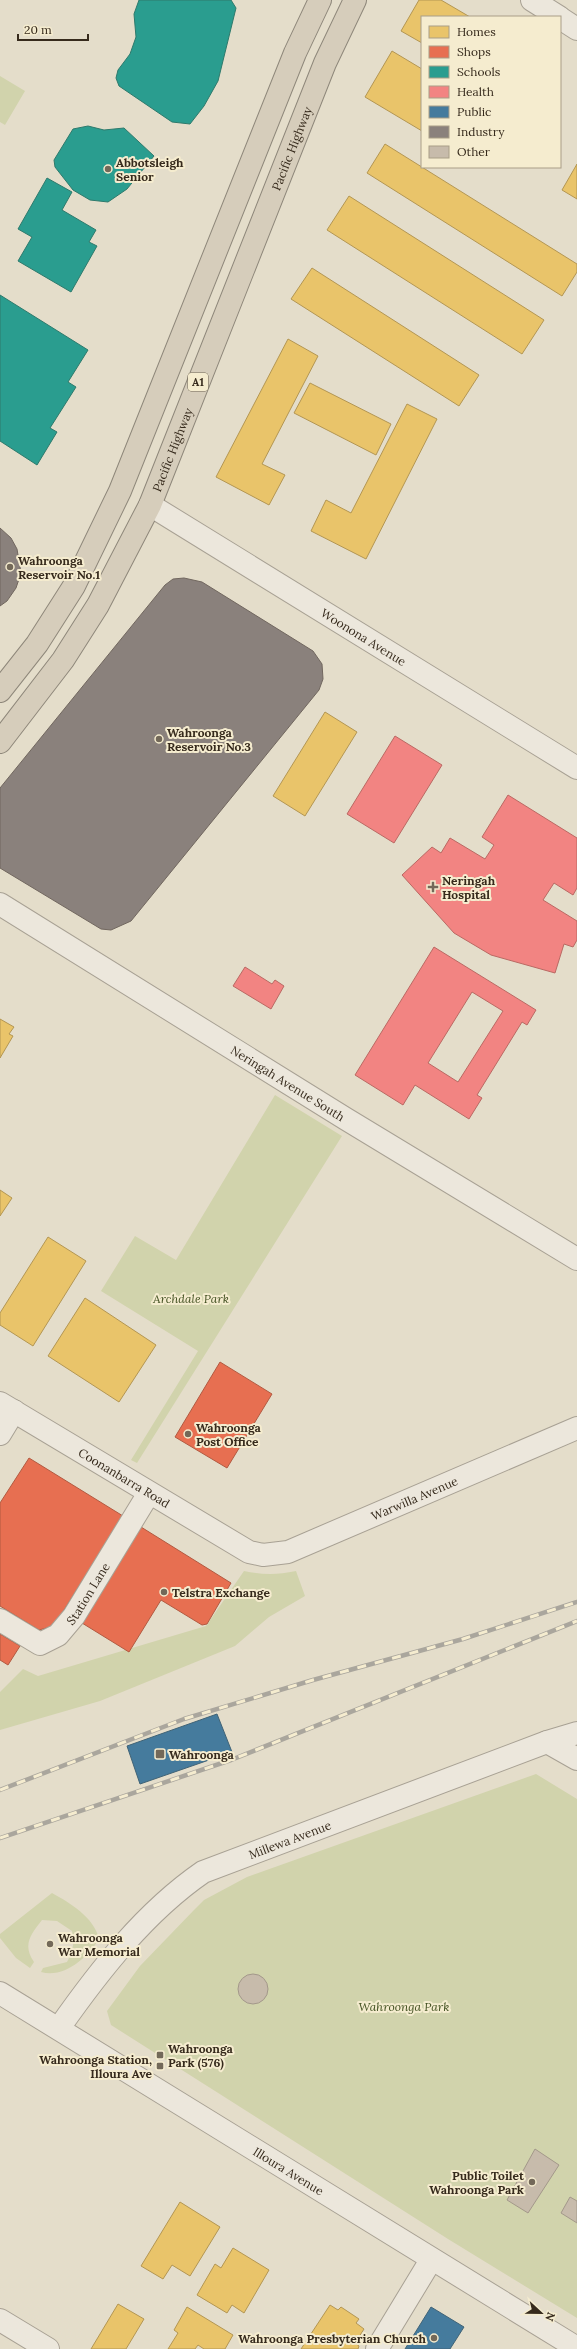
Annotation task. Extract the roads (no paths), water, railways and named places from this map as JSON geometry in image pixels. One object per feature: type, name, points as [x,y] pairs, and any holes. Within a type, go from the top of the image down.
[{"type":"highway","points":[[0,690],[37,644],[74,586],[120,491],[295,53],[320,0]]},
{"type":"highway","name":"Pacific Highway","points":[[0,742],[63,660],[98,605],[150,505],[325,63],[355,0]]},
{"type":"street","points":[[532,0],[557,16]]},
{"type":"street","points":[[561,18],[577,29]]},
{"type":"street","name":"Woonona Avenue","points":[[150,505],[577,768]]},
{"type":"street","name":"Neringah Avenue South","points":[[0,904],[346,1119],[577,1259]]},
{"type":"street","points":[[0,1434],[7,1407]]},
{"type":"street","name":"Coonanbarra Road","points":[[7,1407],[249,1552]]},
{"type":"street","name":"Warwilla Avenue","points":[[249,1552],[263,1555],[288,1552],[577,1428]]},
{"type":"street","name":"Station Lane","points":[[0,1620],[40,1644],[58,1635],[74,1616],[149,1493]]},
{"type":"street","name":"Millewa Avenue","points":[[59,2028],[79,2001],[143,1925],[174,1894],[203,1872],[546,1742],[577,1733]]},
{"type":"street","points":[[546,1742],[577,1760]]},
{"type":"street","name":"Illoura Avenue","points":[[0,1993],[59,2028],[431,2260],[577,2348]]},
{"type":"street","points":[[377,2349],[431,2260]]},
{"type":"street","points":[[0,2320],[48,2349]]},
{"type":"railway","points":[[0,1790],[184,1719],[313,1680],[463,1639],[577,1602]]},
{"type":"railway","points":[[0,1838],[231,1760],[577,1621]]},
{"type":"place","name":"Abbotsleigh Senior","points":[[108,169]]},
{"type":"place","name":"Wahroonga Reservoir No.1","points":[[10,567]]},
{"type":"place","name":"Wahroonga Reservoir No.3","points":[[159,739]]},
{"type":"place","name":"Neringah Hospital","points":[[433,887]]},
{"type":"place","name":"Wahroonga Post Office","points":[[188,1434]]},
{"type":"place","name":"Telstra Exchange","points":[[164,1592]]},
{"type":"place","name":"Wahroonga","points":[[160,1754]]},
{"type":"place","name":"Wahroonga War Memorial","points":[[50,1944]]},
{"type":"place","name":"Wahroonga Park (576)","points":[[160,2055]]},
{"type":"place","name":"Wahroonga Station, Illoura Ave","points":[[160,2066]]},
{"type":"place","name":"Public Toilet Wahroonga Park","points":[[532,2182]]},
{"type":"place","name":"Wahroonga Presbyterian Church","points":[[434,2338]]},
{"type":"park label","name":"Archdale Park","points":[[191,1298]]},
{"type":"park label","name":"Wahroonga Park","points":[[404,2006]]}]
